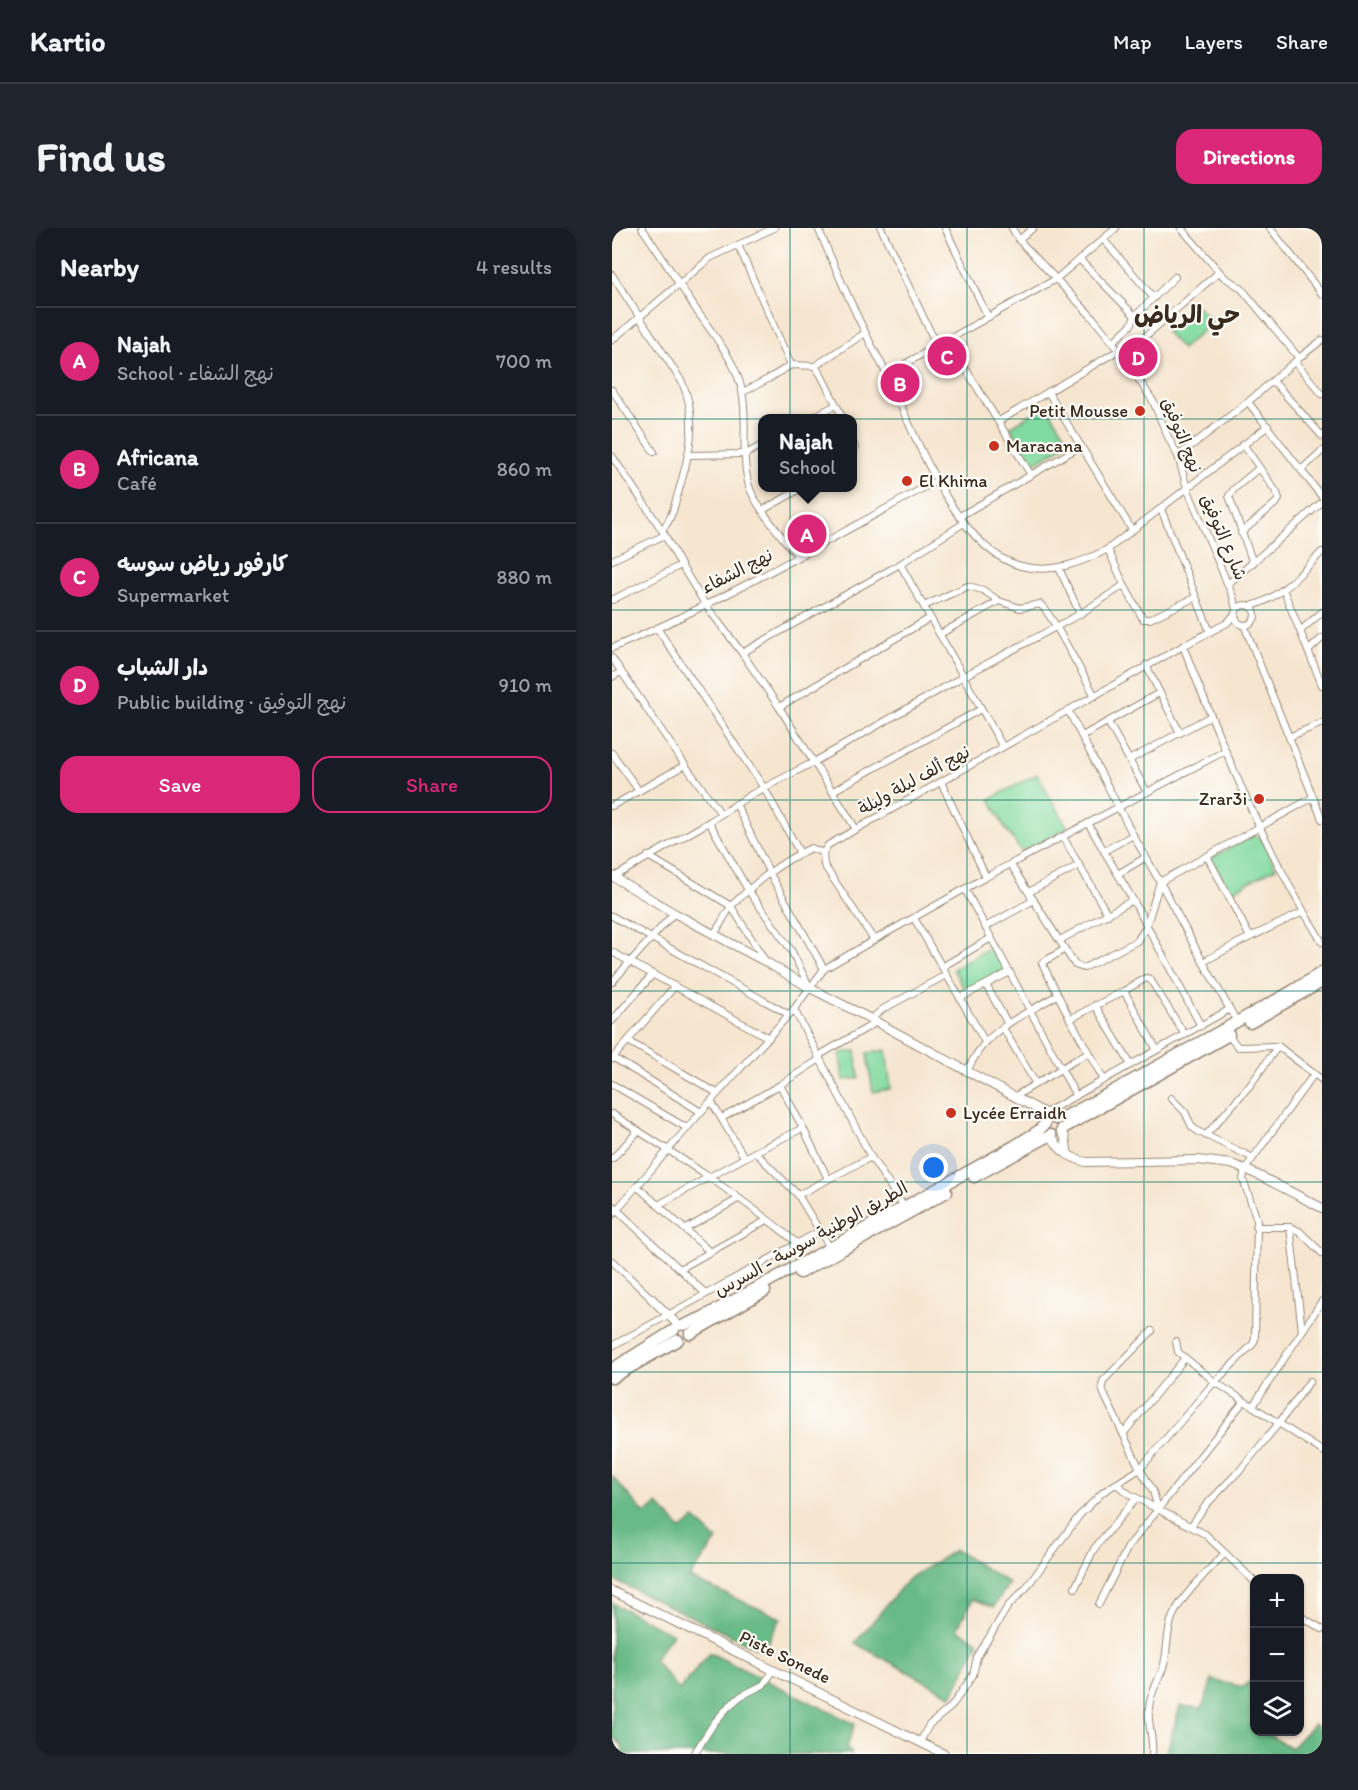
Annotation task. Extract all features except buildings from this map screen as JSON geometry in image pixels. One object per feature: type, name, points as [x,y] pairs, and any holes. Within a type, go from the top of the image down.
[{"type":"highway","name":"الطريق الوطنية سوسة - السرس","points":[[612,1378],[703,1317],[1014,1146],[1038,1131],[1049,1119],[1068,1115],[1102,1097],[1238,1022],[1322,972]]},
{"type":"highway","name":"الطريق الوطنية سوسة - السرس","points":[[612,1369],[681,1331],[759,1295],[1057,1133],[1322,982]]},
{"type":"highway","points":[[1049,1119],[1060,1122],[1057,1133],[1045,1130],[1049,1119]]},
{"type":"street","points":[[651,228],[643,230],[737,374],[743,392],[749,486],[753,496],[798,557]]},
{"type":"street","points":[[612,340],[711,258],[774,228]]},
{"type":"street","points":[[818,228],[936,481],[962,519],[984,545],[1005,560],[1020,566],[1059,568],[1108,549],[1268,426]]},
{"type":"street","points":[[881,228],[937,346]]},
{"type":"street","points":[[945,228],[988,317]]},
{"type":"street","name":"نهج التوفيق","points":[[1012,228],[1019,240],[1093,318],[1121,353],[1153,401],[1178,456],[1187,488]]},
{"type":"street","points":[[1019,240],[1033,228]]},
{"type":"street","points":[[887,374],[1056,279],[1116,228]]},
{"type":"street","points":[[1181,228],[1219,272],[1241,288],[1319,385],[1322,393]]},
{"type":"street","points":[[1281,228],[1272,231],[1322,294]]},
{"type":"street","points":[[1102,239],[1154,298]]},
{"type":"street","points":[[738,245],[791,365]]},
{"type":"street","points":[[1079,259],[1135,316]]},
{"type":"street","points":[[999,421],[1121,353],[1219,272]]},
{"type":"street","points":[[612,275],[682,382],[689,398],[692,440],[673,511],[663,532],[612,560]]},
{"type":"street","points":[[1113,342],[1131,325],[1135,316],[1175,277]]},
{"type":"street","points":[[743,392],[791,365],[815,366],[865,333]]},
{"type":"street","points":[[948,340],[1031,475]]},
{"type":"street","points":[[1178,456],[1248,402],[1322,340]]},
{"type":"street","points":[[815,366],[841,414]]},
{"type":"street","points":[[1273,381],[1322,436]]},
{"type":"street","points":[[612,390],[654,452]]},
{"type":"street","points":[[1048,392],[1132,530]]},
{"type":"street","points":[[1248,402],[1322,497]]},
{"type":"street","points":[[819,414],[836,405]]},
{"type":"street","points":[[1241,533],[1278,500],[1277,493],[1243,444]]},
{"type":"street","points":[[742,653],[900,564],[962,519],[1081,446]]},
{"type":"street","points":[[688,455],[746,454],[758,447]]},
{"type":"street","points":[[1301,470],[1322,451]]},
{"type":"street","points":[[612,456],[663,532],[705,604],[779,707],[856,829]]},
{"type":"street","points":[[1252,563],[1230,503],[1230,495],[1260,468]]},
{"type":"street","name":"نهج الشفاء","points":[[613,645],[657,628],[798,557],[936,481]]},
{"type":"street","name":"شارع التوفيق","points":[[1187,488],[1228,584],[1236,611]]},
{"type":"street","points":[[763,510],[795,492]]},
{"type":"street","points":[[1228,584],[1322,502]]},
{"type":"street","points":[[1161,509],[1210,632]]},
{"type":"street","points":[[1108,549],[1124,585],[1145,620],[1196,597]]},
{"type":"street","points":[[1227,623],[1250,624],[1264,603],[1283,589],[1322,552]]},
{"type":"street","points":[[900,564],[1003,747]]},
{"type":"street","points":[[612,600],[681,565]]},
{"type":"street","points":[[1059,568],[1080,614]]},
{"type":"street","points":[[1124,585],[1080,614],[963,676],[613,876],[674,913],[715,933],[810,988],[874,1020],[1030,1106],[1049,1119],[1076,1095],[1230,1009]]},
{"type":"street","points":[[924,606],[968,586],[983,590],[999,601],[1020,608],[1040,604],[1056,626],[1095,696]]},
{"type":"street","points":[[1283,589],[1322,684]]},
{"type":"street","name":"شارع التوفيق","points":[[1233,597],[1249,605]]},
{"type":"street","points":[[940,634],[999,601]]},
{"type":"street","points":[[1227,623],[1241,605],[1264,603]]},
{"type":"street","points":[[1249,605],[1255,610],[1249,639]]},
{"type":"street","points":[[1236,611],[1236,619],[1242,624],[1249,639],[1322,819]]},
{"type":"street","points":[[1300,631],[1322,612]]},
{"type":"street","points":[[779,707],[930,618]]},
{"type":"street","name":"نهج ألف ليلة وليلة","points":[[823,852],[828,845],[856,829],[1095,696],[1146,665],[1227,623]]},
{"type":"street","points":[[657,628],[764,788],[800,853]]},
{"type":"street","points":[[1308,651],[1322,638]]},
{"type":"street","points":[[1182,646],[1225,752],[1260,828],[1303,912],[1322,942]]},
{"type":"street","points":[[612,658],[721,814]]},
{"type":"street","points":[[1146,665],[1180,733]]},
{"type":"street","points":[[612,677],[621,672]]},
{"type":"street","points":[[1082,736],[1159,693]]},
{"type":"street","points":[[833,791],[981,709]]},
{"type":"street","points":[[1068,710],[1133,835],[1238,1022]]},
{"type":"street","points":[[1130,760],[1211,716]]},
{"type":"street","points":[[1108,722],[1147,792]]},
{"type":"street","points":[[1289,737],[1322,723]]},
{"type":"street","points":[[706,1294],[614,1210],[638,1187],[701,1112],[769,1038],[824,969],[986,877],[1225,752]]},
{"type":"street","points":[[612,753],[639,791]]},
{"type":"street","points":[[612,806],[685,765]]},
{"type":"street","points":[[941,782],[986,877]]},
{"type":"street","points":[[1011,865],[1076,965],[1084,968],[1137,941],[1146,927],[1160,882],[1312,798]]},
{"type":"street","points":[[736,804],[769,872],[824,969]]},
{"type":"street","points":[[709,822],[748,890],[790,950],[810,988]]},
{"type":"street","points":[[1088,823],[1188,998],[1201,1026]]},
{"type":"street","points":[[1104,851],[1133,835]]},
{"type":"street","points":[[1063,837],[1107,915]]},
{"type":"street","points":[[715,933],[730,906],[748,890],[769,872],[811,848],[823,852],[824,866],[874,940]]},
{"type":"street","points":[[648,856],[730,906],[766,962]]},
{"type":"street","points":[[1207,856],[1250,937]]},
{"type":"street","points":[[1118,874],[1146,857]]},
{"type":"street","points":[[1029,892],[1079,865]]},
{"type":"street","points":[[965,889],[1076,1095]]},
{"type":"street","points":[[985,927],[1034,900]]},
{"type":"street","points":[[1060,940],[1133,900]]},
{"type":"street","points":[[1203,962],[1303,912]]},
{"type":"street","points":[[612,982],[674,913]]},
{"type":"street","points":[[612,916],[791,1012],[819,1058],[871,1157],[904,1206]]},
{"type":"street","points":[[914,918],[985,1042]]},
{"type":"street","points":[[942,967],[991,938]]},
{"type":"street","points":[[1065,949],[1042,962],[1087,1053],[1104,1080]]},
{"type":"street","points":[[612,952],[769,1038]]},
{"type":"street","points":[[960,998],[1010,972]]},
{"type":"street","points":[[612,1021],[653,974]]},
{"type":"street","points":[[722,1118],[780,1085],[874,1020],[883,1009],[946,975]]},
{"type":"street","points":[[1070,1019],[1146,978],[1150,978],[1185,1035]]},
{"type":"street","points":[[986,985],[1036,1084]]},
{"type":"street","points":[[675,986],[613,1059],[701,1112]]},
{"type":"street","points":[[1124,991],[1157,1050]]},
{"type":"street","points":[[966,1071],[985,1042],[1005,1026],[1057,995]]},
{"type":"street","points":[[1095,1005],[1131,1065]]},
{"type":"street","points":[[1228,1035],[1238,1047],[1278,1046],[1322,1080]]},
{"type":"street","points":[[628,1041],[717,1094]]},
{"type":"street","points":[[1206,1135],[1251,1084],[1278,1046]]},
{"type":"street","points":[[1014,1097],[1087,1053]]},
{"type":"street","points":[[920,1742],[929,1725],[951,1707],[973,1675],[977,1657],[1008,1606],[1026,1588],[1079,1516],[1103,1492],[1140,1469],[1215,1382],[1253,1344],[1255,1338],[1257,1220],[1243,1179],[1245,1168],[1314,1074]]},
{"type":"street","points":[[612,1084],[687,1128]]},
{"type":"street","points":[[780,1085],[828,1179]]},
{"type":"street","points":[[1171,1098],[1185,1112],[1192,1127],[1252,1158]]},
{"type":"street","points":[[711,1101],[744,1158]]},
{"type":"street","points":[[612,1114],[738,1198],[797,1243]]},
{"type":"street","points":[[658,1205],[803,1128]]},
{"type":"street","points":[[612,1159],[638,1131]]},
{"type":"street","points":[[1057,1133],[1058,1146],[1068,1155],[1086,1162],[1198,1160],[1230,1164],[1245,1168],[1322,1208]]},
{"type":"street","points":[[755,1152],[798,1195],[830,1248]]},
{"type":"street","points":[[798,1195],[871,1157]]},
{"type":"street","points":[[638,1187],[710,1252]]},
{"type":"street","points":[[686,1229],[738,1198]]},
{"type":"street","points":[[680,1269],[767,1220]]},
{"type":"street","points":[[1257,1227],[1290,1227],[1299,1231],[1322,1252]]},
{"type":"street","points":[[1290,1227],[1302,1332]]},
{"type":"street","points":[[612,1346],[820,1232]]},
{"type":"street","points":[[612,1261],[668,1315],[681,1331]]},
{"type":"street","points":[[1253,1406],[1322,1301]]},
{"type":"street","points":[[1315,1311],[1322,1316]]},
{"type":"street","points":[[1152,1331],[1103,1381],[1102,1387],[1140,1469],[1153,1491],[1158,1509]]},
{"type":"street","points":[[1176,1341],[1178,1352],[1215,1382],[1322,1451]]},
{"type":"street","points":[[1123,1434],[1185,1358]]},
{"type":"street","points":[[1191,1526],[1206,1505],[1241,1469],[1279,1424],[1310,1382]]},
{"type":"street","points":[[1099,1604],[1128,1547],[1244,1401]]},
{"type":"street","points":[[1116,1484],[1136,1498],[1205,1533],[1250,1577]]},
{"type":"street","points":[[1075,1588],[1094,1549],[1136,1498]]},
{"type":"street","points":[[1152,1754],[1152,1738],[1148,1723],[1149,1705],[1162,1670],[1167,1636],[1173,1617],[1196,1584],[1225,1553]]},
{"type":"street","name":"Piste Sonede","points":[[612,1591],[944,1754]]},
{"type":"street","points":[[1304,1619],[1322,1629]]},
{"type":"street","points":[[694,1754],[714,1723],[728,1707],[741,1696],[763,1685],[774,1670]]},
{"type":"green space","points":[[1196,305],[1212,322],[1182,349],[1166,332]]},
{"type":"green space","points":[[1046,405],[1070,442],[1034,464],[1010,427]]},
{"type":"green space","points":[[1037,774],[1068,828],[1022,852],[1005,828],[990,799]]},
{"type":"green space","points":[[1254,835],[1262,838],[1276,868],[1230,892],[1211,858]]},
{"type":"green space","points":[[992,946],[1006,971],[966,993],[953,969]]},
{"type":"green space","points":[[886,1050],[891,1089],[873,1092],[867,1053]]},
{"type":"green space","points":[[856,1051],[859,1078],[843,1080],[840,1053]]},
{"type":"green space","points":[[612,1476],[645,1514],[657,1504],[681,1529],[695,1519],[717,1540],[689,1578],[781,1618],[763,1651],[612,1579]]},
{"type":"green space","points":[[955,1550],[1009,1583],[994,1607],[973,1599],[957,1629],[979,1642],[952,1696],[855,1643],[908,1579]]},
{"type":"green space","points":[[612,1603],[673,1634],[654,1660],[679,1690],[710,1653],[855,1724],[847,1747],[852,1754],[621,1754],[623,1746],[612,1736]]},
{"type":"green space","points":[[1212,1680],[1244,1687],[1250,1681],[1250,1736],[1272,1736],[1291,1748],[1314,1724],[1322,1731],[1322,1754],[1166,1754],[1180,1706],[1202,1708]]},
{"type":"place","name":"كارفور رياض سوسه","points":[[947,356]]},
{"type":"place","name":"دار الشباب","points":[[1138,357]]},
{"type":"place","name":"Africana","points":[[900,383]]},
{"type":"place","name":"Petit Mousse","points":[[1140,411]]},
{"type":"place","name":"Maracana","points":[[994,446]]},
{"type":"place","name":"El Khima","points":[[907,481]]},
{"type":"place","name":"Najah","points":[[807,534]]},
{"type":"place","name":"Zrar3i","points":[[1259,799]]},
{"type":"place","name":"Lycée Erraidh","points":[[951,1113]]},
{"type":"district","name":"حي الرياض","points":[[1187,315]]}]
